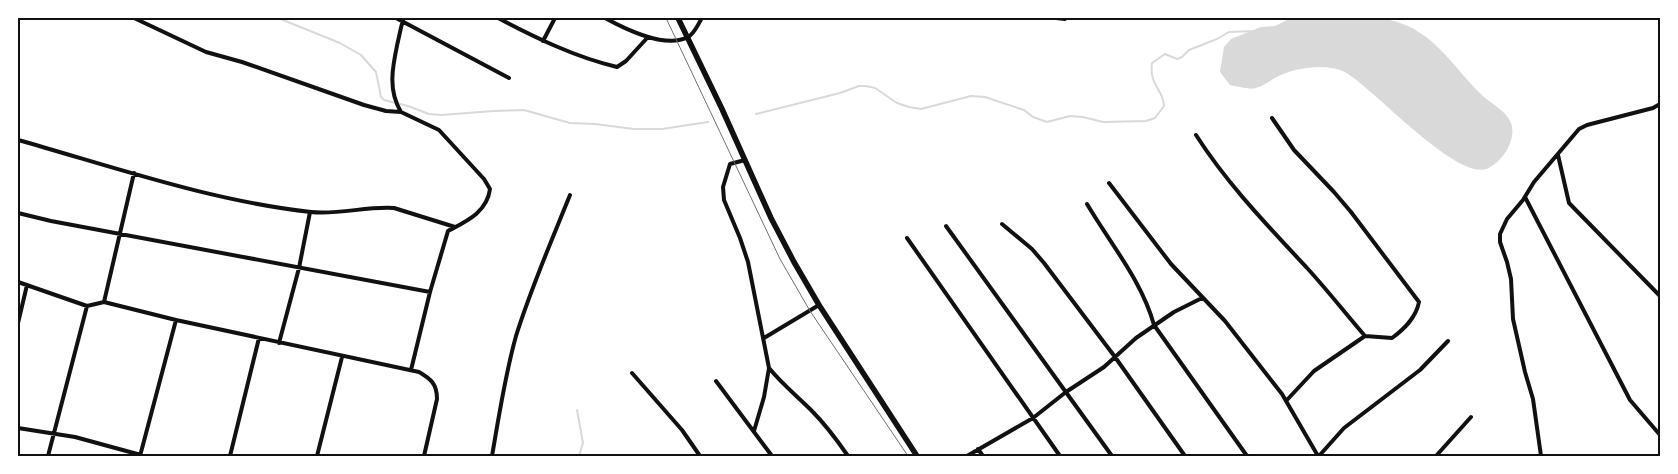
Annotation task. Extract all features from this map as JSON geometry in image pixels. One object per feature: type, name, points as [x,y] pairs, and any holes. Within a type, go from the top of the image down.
[{"type":"main road","points":[[678,18],[794,262],[819,305],[917,456]]},
{"type":"street","points":[[134,18],[206,52],[242,62],[386,112],[400,110],[439,130],[484,179],[490,189],[489,198],[481,210],[474,217],[448,231],[430,292],[411,370]]},
{"type":"street","points":[[396,18],[404,19],[509,78]]},
{"type":"street","points":[[498,18],[573,54],[617,68],[626,62],[648,37]]},
{"type":"street","points":[[543,40],[555,18]]},
{"type":"street","points":[[605,18],[648,37],[669,40],[688,37],[694,32],[702,18]]},
{"type":"street","points":[[1056,18],[1065,19]]},
{"type":"street","points":[[400,110],[396,102],[392,83],[392,71],[404,19]]},
{"type":"street","points":[[1541,456],[1533,399],[1525,372],[1514,319],[1511,279],[1500,242],[1502,227],[1534,182],[1579,129],[1587,124],[1652,108],[1660,104]]},
{"type":"street","points":[[1272,118],[1294,150],[1351,212],[1419,302],[1418,310],[1406,328],[1392,338],[1366,336],[1314,371],[1286,401]]},
{"type":"street","points":[[1196,135],[1212,160],[1235,188],[1366,336]]},
{"type":"street","points":[[18,140],[238,202],[310,212],[334,213],[384,207],[394,208],[455,227]]},
{"type":"street","points":[[1558,155],[1569,203],[1660,296]]},
{"type":"street","points":[[745,160],[730,164],[727,169],[724,200],[748,262],[769,368],[764,398],[754,431]]},
{"type":"street","points":[[104,302],[134,173]]},
{"type":"street","points":[[1109,183],[1171,264],[1225,321],[1286,401],[1319,456],[1344,428],[1420,370],[1448,341]]},
{"type":"street","points":[[492,456],[506,378],[516,336],[544,258],[570,195]]},
{"type":"street","points":[[1525,197],[1630,400],[1660,435]]},
{"type":"street","points":[[1087,204],[1128,269],[1154,325],[1247,456]]},
{"type":"street","points":[[279,343],[310,212]]},
{"type":"street","points":[[18,213],[51,221],[430,292]]},
{"type":"street","points":[[1002,224],[1032,249],[1044,263],[1115,356],[1185,456]]},
{"type":"street","points":[[946,226],[1112,456]]},
{"type":"street","points":[[907,238],[1060,456]]},
{"type":"street","points":[[18,282],[87,306],[104,302],[279,343],[419,372],[435,384],[437,391],[424,456]]},
{"type":"street","points":[[18,323],[27,285]]},
{"type":"street","points":[[967,456],[1033,418],[1066,392],[1104,367],[1136,338],[1154,325],[1174,312],[1202,298]]},
{"type":"street","points":[[764,338],[819,305]]},
{"type":"street","points":[[48,456],[87,306]]},
{"type":"street","points":[[18,428],[75,437],[141,456],[176,320]]},
{"type":"street","points":[[230,456],[259,338]]},
{"type":"street","points":[[317,456],[342,357]]},
{"type":"street","points":[[769,368],[779,381],[812,411],[848,456]]},
{"type":"street","points":[[632,373],[682,430],[700,456]]},
{"type":"street","points":[[716,382],[772,456]]},
{"type":"street","points":[[1436,456],[1471,417]]},
{"type":"street","points":[[978,449],[983,456]]},
{"type":"shaded area","points":[[1291,18],[1376,18],[1400,23],[1415,30],[1444,53],[1476,89],[1501,110],[1511,122],[1511,139],[1506,152],[1497,162],[1486,169],[1472,168],[1455,160],[1415,131],[1358,81],[1338,69],[1312,67],[1294,70],[1253,88],[1230,85],[1220,72],[1224,47],[1231,39],[1261,27],[1275,26]]},
{"type":"waterway","points":[[278,18],[340,43],[361,55],[376,72],[381,97],[384,100],[429,114],[441,115],[524,110],[570,123],[634,129],[662,129],[708,122]]},
{"type":"waterway","points":[[756,114],[840,93],[859,86],[866,86],[875,88],[897,103],[921,109],[971,96],[985,97],[1024,110],[1033,117],[1047,122],[1070,116],[1103,122],[1146,121],[1155,118],[1164,106],[1152,77],[1152,63],[1165,54],[1177,59],[1182,57],[1189,50],[1229,32],[1254,31]]},
{"type":"waterway","points":[[577,410],[583,443],[579,456]]},
{"type":"tram line","points":[[666,18],[780,259],[810,311],[908,456]]}]
